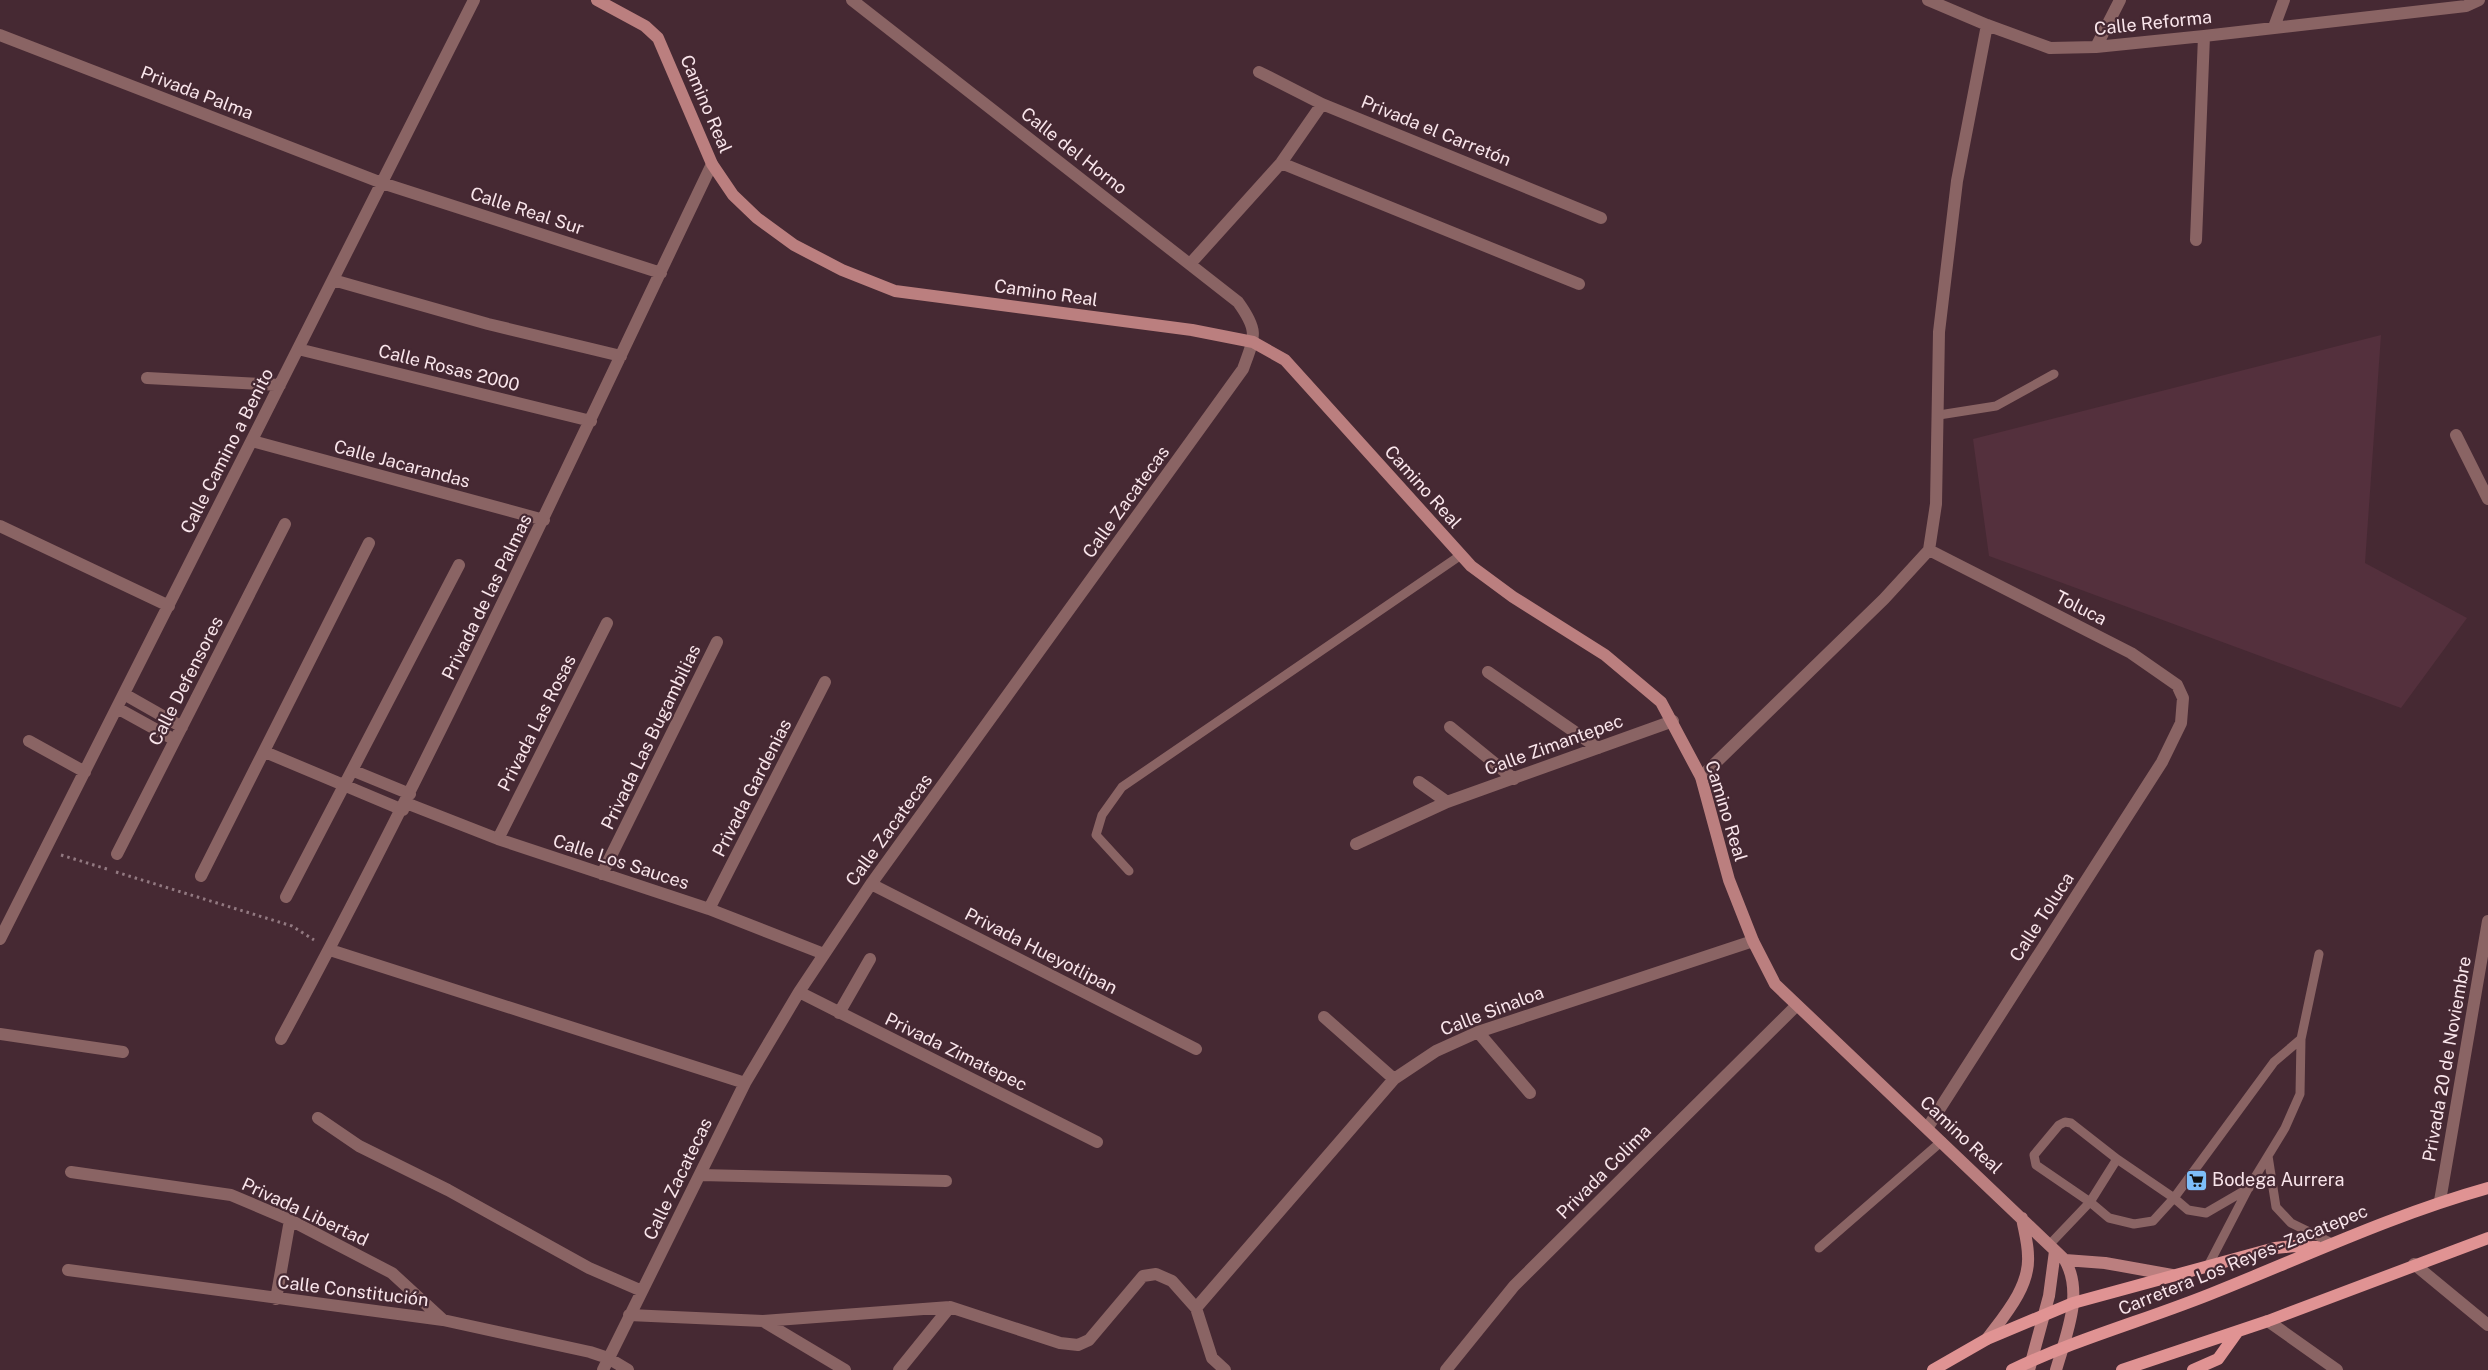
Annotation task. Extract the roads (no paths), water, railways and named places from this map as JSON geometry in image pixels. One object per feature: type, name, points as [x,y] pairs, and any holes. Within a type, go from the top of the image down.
[{"type":"main road","name":"Camino Real","points":[[601,1],[646,26],[658,38],[712,164],[733,195],[757,218],[794,245],[842,270],[894,290],[1192,330],[1253,342],[1285,360],[1471,566],[1513,597],[1605,655],[1661,702],[1701,777],[1730,880],[1753,941],[1775,984],[2065,1260],[2073,1277],[2073,1303],[2056,1370]]},
{"type":"main road","name":"Carretera Los Reyes - Zacatepec","points":[[2012,1370],[2030,1366],[2062,1349],[2218,1292],[2326,1245],[2440,1202],[2488,1188]]},
{"type":"main road","points":[[1987,1339],[2011,1306],[2026,1276],[2028,1257],[2022,1218]]},
{"type":"main road","points":[[2122,1370],[2238,1332],[2414,1264],[2488,1238]]},
{"type":"main road","points":[[1933,1370],[1987,1339],[2073,1303],[2209,1264],[2275,1248],[2326,1245]]},
{"type":"main road","points":[[2030,1366],[2054,1271],[2053,1248]]},
{"type":"main road","points":[[2065,1260],[2105,1263],[2172,1275]]},
{"type":"main road","points":[[2193,1370],[2218,1359],[2238,1332]]},
{"type":"street","name":"Calle Camino a Benito","points":[[6,915],[46,850],[474,0]]},
{"type":"street","name":"Calle del Horno","points":[[852,0],[1238,302],[1252,321],[1253,342]]},
{"type":"street","name":"Calle Reforma","points":[[1928,0],[1987,25],[2050,48],[2096,47],[2204,36],[2466,6],[2479,0]]},
{"type":"street","points":[[2096,47],[2120,0]]},
{"type":"street","points":[[2274,27],[2284,0]]},
{"type":"street","points":[[1701,777],[1884,599],[1930,550],[1936,504],[1939,332],[1957,181],[1987,25]]},
{"type":"street","name":"Privada Palma","points":[[0,35],[382,183]]},
{"type":"street","points":[[2196,240],[2204,36]]},
{"type":"street","name":"Privada el Carretón","points":[[1259,72],[1322,104],[1601,218]]},
{"type":"street","points":[[1190,264],[1281,163],[1322,104]]},
{"type":"street","points":[[1281,163],[1579,284]]},
{"type":"street","name":"Privada de las Palmas","points":[[281,1039],[330,950],[406,802],[544,520],[712,164]]},
{"type":"street","name":"Calle Real Sur","points":[[382,183],[661,273]]},
{"type":"street","points":[[333,280],[488,324],[621,356]]},
{"type":"street","name":"Calle Zacatecas","points":[[605,1364],[745,1083],[799,992],[871,884],[1243,368],[1253,342]]},
{"type":"street","name":"Calle Rosas 2000","points":[[298,349],[591,421]]},
{"type":"street","points":[[147,378],[280,385]]},
{"type":"street","points":[[2456,435],[2488,499]]},
{"type":"street","name":"Calle Jacarandas","points":[[252,441],[544,520]]},
{"type":"street","name":"Calle Defensores","points":[[117,854],[285,524]]},
{"type":"street","points":[[0,526],[168,606]]},
{"type":"street","points":[[201,876],[369,542]]},
{"type":"street","name":"Toluca","points":[[1930,550],[2131,653],[2177,685],[2183,698],[2181,723]]},
{"type":"street","points":[[286,897],[354,771],[459,565]]},
{"type":"street","name":"Privada Las Rosas","points":[[498,839],[607,623]]},
{"type":"street","name":"Privada Las Bugambilias","points":[[602,874],[717,642]]},
{"type":"street","points":[[1488,672],[1598,748]]},
{"type":"street","name":"Privada Gardenias","points":[[709,909],[825,682]]},
{"type":"street","points":[[124,694],[182,727]]},
{"type":"street","points":[[117,708],[175,740]]},
{"type":"street","name":"Calle Zimantepec","points":[[1356,844],[1448,802],[1672,721]]},
{"type":"street","name":"Calle Toluca","points":[[1928,1128],[2162,762],[2181,723]]},
{"type":"street","points":[[1450,726],[1514,779]]},
{"type":"street","points":[[29,741],[85,772]]},
{"type":"street","points":[[265,752],[346,786],[406,802]]},
{"type":"street","points":[[354,771],[406,802]]},
{"type":"street","points":[[1419,782],[1448,802]]},
{"type":"street","name":"Calle Los Sauces","points":[[406,802],[498,839],[709,909],[824,954]]},
{"type":"street","name":"Privada Hueyotlipan","points":[[871,884],[1196,1049]]},
{"type":"street","points":[[0,939],[6,915]]},
{"type":"street","name":"Privada 20 de Noviembre","points":[[2440,1202],[2488,922]]},
{"type":"street","name":"Calle Sinaloa","points":[[1196,1308],[1394,1079],[1436,1051],[1478,1032],[1753,941]]},
{"type":"street","points":[[330,950],[745,1083]]},
{"type":"street","points":[[838,1013],[870,959]]},
{"type":"street","name":"Privada Zimatepec","points":[[799,992],[1097,1142]]},
{"type":"street","name":"Privada Colima","points":[[1446,1370],[1514,1286],[1796,1006]]},
{"type":"street","points":[[1324,1017],[1394,1079]]},
{"type":"street","points":[[1478,1032],[1530,1093]]},
{"type":"street","points":[[0,1034],[123,1052]]},
{"type":"street","points":[[318,1118],[359,1146],[448,1190],[589,1268],[642,1291]]},
{"type":"street","name":"Privada Libertad","points":[[71,1172],[231,1195],[290,1220],[392,1273],[443,1320]]},
{"type":"street","points":[[700,1175],[946,1180]]},
{"type":"street","points":[[276,1299],[290,1220]]},
{"type":"street","points":[[2414,1264],[2488,1325]]},
{"type":"street","name":"Calle Constitución","points":[[68,1270],[443,1320],[590,1352],[605,1364],[628,1370]]},
{"type":"street","points":[[629,1315],[763,1321],[950,1307],[1060,1343],[1078,1345],[1089,1340],[1143,1276],[1156,1274],[1172,1281],[1196,1308],[1212,1358],[1225,1370]]},
{"type":"street","points":[[899,1370],[950,1307]]},
{"type":"street","points":[[763,1321],[845,1370]]},
{"type":"street","points":[[2268,1321],[2337,1370]]},
{"type":"lane","points":[[1939,415],[1996,406],[2054,374]]},
{"type":"lane","points":[[1129,871],[1096,835],[1102,815],[1122,787],[1461,555]]},
{"type":"lane","points":[[2209,1264],[2249,1188],[2285,1128],[2300,1094],[2301,1039],[2319,954]]},
{"type":"lane","points":[[2249,1188],[2206,1213],[2188,1210],[2174,1198],[2117,1159],[2071,1124],[2065,1122],[2059,1125],[2034,1155],[2036,1165],[2110,1218],[2134,1224],[2154,1220],[2174,1198],[2274,1062],[2301,1039]]},
{"type":"lane","points":[[1819,1248],[1942,1141]]},
{"type":"lane","points":[[2268,1156],[2276,1207],[2291,1223],[2326,1245]]},
{"type":"lane","points":[[2053,1248],[2090,1202],[2117,1159]]},
{"type":"place","name":"Bodega Aurrera","points":[[2196,1180]]}]
